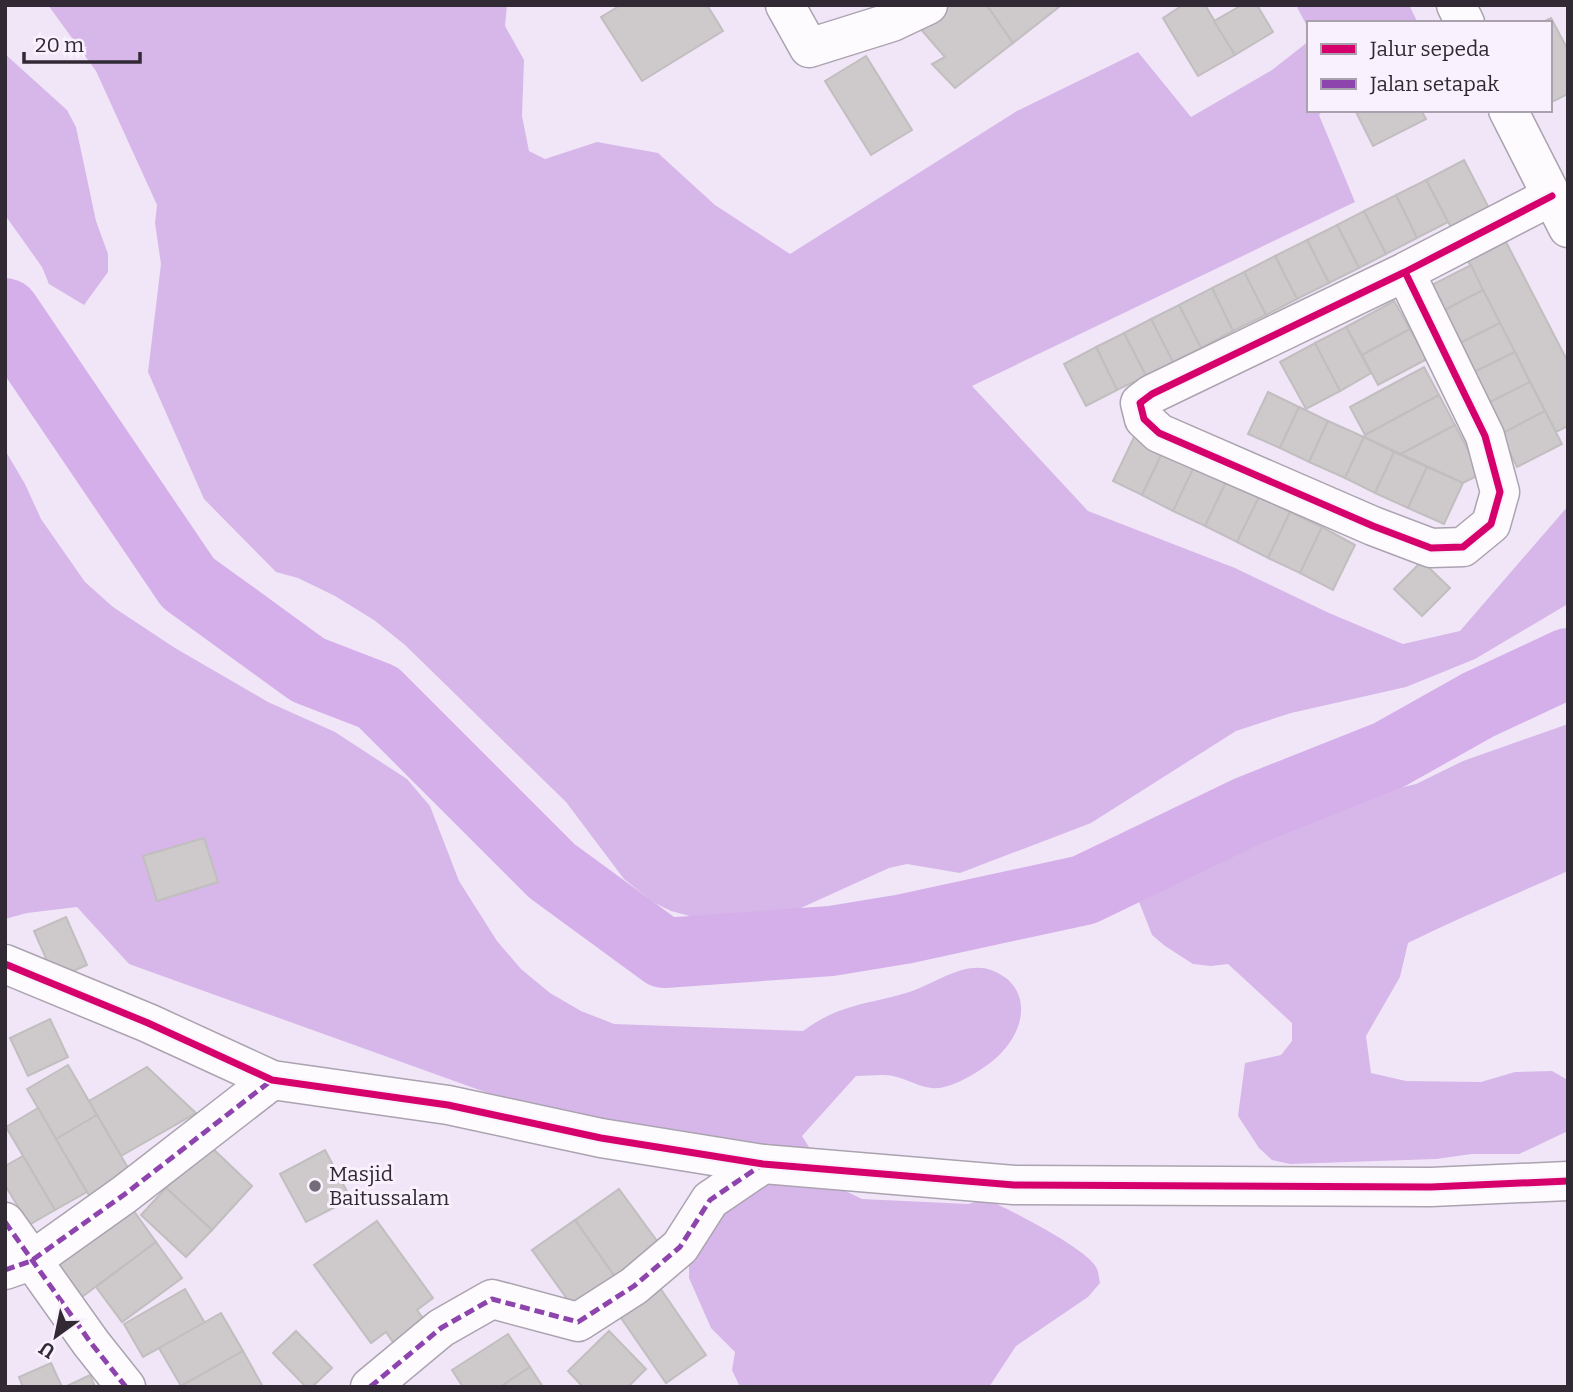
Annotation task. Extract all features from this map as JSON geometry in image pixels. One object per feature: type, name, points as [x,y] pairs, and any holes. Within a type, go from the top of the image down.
[{"type":"street","points":[[785,5],[809,48],[892,22],[928,5]]},
{"type":"street","points":[[1456,5],[1464,21]]},
{"type":"street","points":[[1405,272],[1485,436],[1500,492],[1491,524],[1463,547],[1431,548],[1373,526],[1159,433],[1143,419],[1140,403],[1152,394],[1405,272],[1560,212],[1509,112]]},
{"type":"street","points":[[5,964],[148,1023],[272,1080],[449,1105],[601,1138],[763,1164],[1014,1185],[1431,1187],[1568,1181]]},
{"type":"street","points":[[18,1265],[125,1194],[272,1080]]},
{"type":"street","points":[[370,1387],[441,1328],[492,1299],[578,1322],[634,1286],[680,1247],[710,1200],[763,1164]]},
{"type":"street","points":[[5,1222],[18,1265],[91,1343],[126,1387]]},
{"type":"shaded area","points":[[48,5],[507,5],[505,26],[524,60],[522,116],[529,151],[545,159],[597,142],[658,153],[715,205],[790,254],[1017,111],[1138,52],[1191,117],[1272,70],[1307,43],[1307,112],[1321,112],[1319,115],[1355,202],[972,386],[1088,511],[1235,568],[1329,613],[1403,644],[1460,631],[1568,506],[1568,604],[1475,659],[1406,687],[1291,713],[1236,731],[1091,823],[960,873],[907,864],[889,868],[792,912],[723,925],[671,911],[653,902],[624,879],[566,802],[405,645],[374,620],[335,596],[298,578],[276,572],[204,499],[148,372],[161,264],[155,223],[157,205],[96,71]]},
{"type":"shaded area","points":[[1296,5],[1409,5],[1417,21],[1307,21],[1307,26]]},
{"type":"shaded area","points":[[5,54],[67,110],[76,127],[96,221],[108,254],[108,272],[84,305],[49,284],[42,267],[5,215]]},
{"type":"shaded area","points":[[5,450],[41,519],[85,582],[113,607],[175,648],[268,702],[335,732],[407,779],[430,806],[459,881],[497,941],[521,969],[550,993],[581,1011],[614,1024],[803,1031],[841,1010],[916,990],[959,971],[980,968],[1004,976],[1019,995],[1020,1017],[1011,1040],[991,1062],[959,1082],[937,1088],[925,1087],[893,1076],[856,1076],[802,1136],[833,1185],[862,1199],[968,1204],[986,1199],[1078,1250],[1096,1267],[1100,1283],[1088,1297],[1016,1346],[989,1387],[740,1387],[732,1370],[735,1352],[711,1328],[689,1278],[689,1260],[728,1209],[680,1130],[557,1118],[129,964],[77,907],[27,913],[5,919]]},
{"type":"shaded area","points":[[1568,724],[1568,871],[1408,943],[1400,977],[1366,1036],[1371,1073],[1406,1081],[1481,1082],[1515,1072],[1552,1071],[1568,1080],[1568,1131],[1519,1154],[1290,1164],[1272,1160],[1259,1148],[1238,1116],[1245,1063],[1281,1055],[1292,1041],[1292,1023],[1228,964],[1193,964],[1165,946],[1152,935],[1136,894],[1272,823],[1326,814],[1379,793],[1416,784],[1463,761]]},
{"type":"building","points":[[621,5],[707,5],[723,31],[642,81],[601,17]]},
{"type":"building","points":[[943,5],[987,5],[1013,43],[955,88],[932,64],[945,57],[912,19]]},
{"type":"building","points":[[987,5],[1058,5],[1059,7],[1013,43]]},
{"type":"building","points":[[1183,5],[1205,5],[1235,55],[1198,76],[1163,18]]},
{"type":"building","points":[[1242,5],[1257,5],[1273,32],[1235,55],[1214,21]]},
{"type":"building","points":[[1551,18],[1568,50],[1568,94],[1552,102],[1552,21],[1545,21]]},
{"type":"building","points":[[866,56],[912,130],[871,155],[825,81]]},
{"type":"building","points":[[1356,112],[1422,112],[1426,119],[1373,146]]},
{"type":"building","points":[[1464,160],[1492,214],[1454,233],[1426,180]]},
{"type":"building","points":[[1426,180],[1448,222],[1417,238],[1396,195]]},
{"type":"building","points":[[1396,195],[1417,238],[1386,254],[1364,211]]},
{"type":"building","points":[[1364,211],[1386,254],[1359,268],[1337,225]]},
{"type":"building","points":[[1337,225],[1359,268],[1329,283],[1307,240]]},
{"type":"building","points":[[1307,240],[1329,283],[1297,299],[1275,256]]},
{"type":"building","points":[[1506,242],[1568,362],[1568,426],[1556,432],[1468,261]]},
{"type":"building","points":[[1275,256],[1297,299],[1266,315],[1244,272]]},
{"type":"building","points":[[1471,265],[1483,290],[1439,313],[1426,288]]},
{"type":"building","points":[[1244,272],[1266,315],[1233,331],[1212,288]]},
{"type":"building","points":[[1212,288],[1233,331],[1201,348],[1179,305]]},
{"type":"building","points":[[1483,290],[1500,323],[1456,345],[1439,313]]},
{"type":"building","points":[[1394,301],[1410,329],[1362,355],[1346,327]]},
{"type":"building","points":[[1179,305],[1201,348],[1173,362],[1151,319]]},
{"type":"building","points":[[1151,319],[1173,362],[1146,376],[1124,333]]},
{"type":"building","points":[[1500,323],[1515,352],[1470,374],[1456,345]]},
{"type":"building","points":[[1346,327],[1371,373],[1340,391],[1315,343]]},
{"type":"building","points":[[1410,329],[1427,359],[1378,385],[1362,355]]},
{"type":"building","points":[[1124,333],[1146,376],[1117,390],[1096,347]]},
{"type":"building","points":[[1315,343],[1340,391],[1306,409],[1280,362]]},
{"type":"building","points":[[1096,347],[1117,390],[1086,406],[1064,364]]},
{"type":"building","points":[[1515,352],[1530,382],[1486,404],[1470,374]]},
{"type":"building","points":[[1424,367],[1439,395],[1365,435],[1350,407]]},
{"type":"building","points":[[1530,382],[1545,411],[1501,434],[1486,404]]},
{"type":"building","points":[[1268,392],[1299,407],[1280,448],[1248,434]]},
{"type":"building","points":[[1439,395],[1455,425],[1401,454],[1364,437],[1365,435]]},
{"type":"building","points":[[1299,407],[1328,421],[1309,462],[1280,448]]},
{"type":"building","points":[[1545,411],[1562,444],[1517,467],[1501,434]]},
{"type":"building","points":[[1328,421],[1364,437],[1345,478],[1309,462]]},
{"type":"building","points":[[1455,425],[1481,474],[1463,483],[1401,454]]},
{"type":"building","points":[[1135,435],[1164,449],[1142,495],[1113,481]]},
{"type":"building","points":[[1364,437],[1394,452],[1375,493],[1345,478]]},
{"type":"building","points":[[1164,449],[1195,465],[1173,511],[1142,495]]},
{"type":"building","points":[[1394,452],[1427,467],[1408,508],[1375,493]]},
{"type":"building","points":[[1195,465],[1227,480],[1205,526],[1173,511]]},
{"type":"building","points":[[1427,467],[1463,483],[1444,524],[1408,508]]},
{"type":"building","points":[[1227,480],[1259,497],[1237,542],[1205,526]]},
{"type":"building","points":[[1259,497],[1290,512],[1268,558],[1237,542]]},
{"type":"building","points":[[1290,512],[1322,527],[1300,573],[1268,558]]},
{"type":"building","points":[[1322,527],[1355,545],[1333,590],[1300,573]]},
{"type":"building","points":[[1422,561],[1450,588],[1422,616],[1394,589]]},
{"type":"building","points":[[204,838],[218,882],[157,901],[143,856]]},
{"type":"building","points":[[66,917],[87,965],[55,979],[34,931]]},
{"type":"building","points":[[50,1019],[68,1057],[28,1076],[10,1038]]},
{"type":"building","points":[[68,1065],[97,1115],[56,1139],[27,1089]]},
{"type":"building","points":[[147,1067],[196,1113],[121,1156],[89,1101]]},
{"type":"building","points":[[38,1108],[87,1192],[55,1210],[6,1127]]},
{"type":"building","points":[[97,1115],[131,1173],[90,1197],[56,1139]]},
{"type":"building","points":[[208,1144],[252,1186],[212,1230],[166,1188]]},
{"type":"building","name":"Masjid Baitussalam","points":[[325,1150],[351,1199],[306,1222],[280,1174]]},
{"type":"building","points":[[23,1156],[55,1210],[29,1225],[5,1185],[5,1166]]},
{"type":"building","points":[[166,1188],[212,1230],[186,1257],[141,1215]]},
{"type":"building","points":[[619,1189],[660,1245],[615,1277],[575,1220]]},
{"type":"building","points":[[131,1207],[156,1242],[79,1299],[53,1263]]},
{"type":"building","points":[[575,1220],[615,1277],[573,1307],[532,1250]]},
{"type":"building","points":[[377,1221],[433,1298],[417,1310],[428,1325],[397,1348],[386,1332],[371,1343],[314,1265]]},
{"type":"building","points":[[156,1242],[182,1278],[122,1322],[96,1287]]},
{"type":"building","points":[[660,1288],[706,1355],[666,1383],[619,1315]]},
{"type":"building","points":[[185,1289],[205,1323],[143,1357],[124,1324]]},
{"type":"building","points":[[221,1313],[243,1351],[181,1386],[159,1348]]},
{"type":"building","points":[[296,1331],[332,1368],[312,1387],[306,1387],[273,1353]]},
{"type":"building","points":[[609,1331],[646,1369],[628,1387],[583,1387],[568,1371]]},
{"type":"building","points":[[508,1334],[530,1367],[500,1387],[463,1387],[452,1370]]},
{"type":"building","points":[[243,1351],[263,1387],[181,1386]]},
{"type":"building","points":[[51,1363],[62,1387],[23,1387],[19,1377]]},
{"type":"building","points":[[530,1367],[543,1387],[500,1387]]},
{"type":"building","points":[[90,1375],[95,1387],[67,1387],[67,1386]]},
{"type":"waterway","points":[[5,313],[188,583],[308,670],[378,697],[552,871],[664,953],[831,941],[904,929],[1084,890],[1248,811],[1389,755],[1478,705],[1568,663]]},
{"type":"marked path","points":[[5,1270],[31,1261],[125,1194],[272,1080]]},
{"type":"marked path","points":[[370,1387],[441,1328],[492,1299],[578,1322],[634,1286],[680,1247],[710,1200],[763,1164]]},
{"type":"marked path","points":[[5,1222],[91,1343],[126,1387]]},
{"type":"cycle path","points":[[1405,272],[1485,436],[1500,492],[1491,524],[1463,547],[1431,548],[1373,526],[1159,433],[1144,419],[1140,403],[1152,394],[1405,272],[1552,196]]},
{"type":"cycle path","points":[[5,964],[148,1023],[272,1080],[448,1105],[601,1138],[763,1164],[1014,1185],[1431,1187],[1568,1181]]},
{"type":"place","name":"Masjid Baitussalam","points":[[315,1186]]}]
